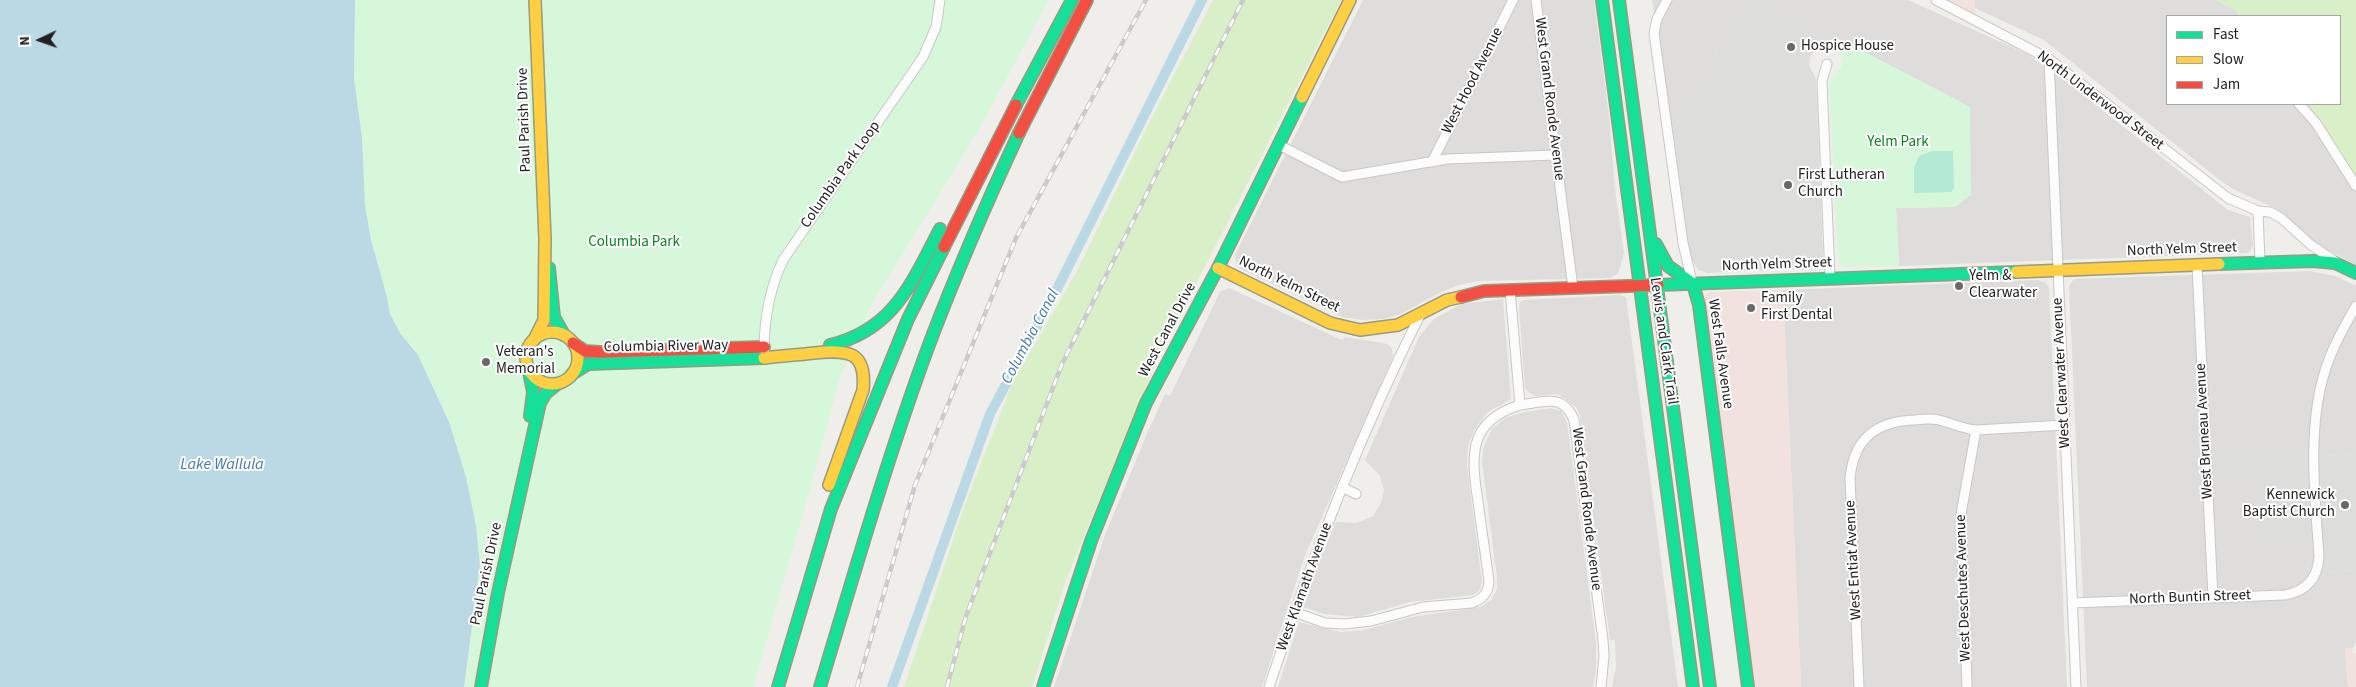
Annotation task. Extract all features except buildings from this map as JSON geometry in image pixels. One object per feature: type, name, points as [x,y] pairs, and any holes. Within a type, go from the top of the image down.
[{"type":"main road","name":"Paul Parish Drive","points":[[535,0],[546,239],[554,313],[568,339]]},
{"type":"main road","points":[[778,687],[831,509],[868,413],[908,319],[1006,123],[1072,0]]},
{"type":"main road","points":[[820,687],[886,470],[935,328],[1016,138],[1088,0]]},
{"type":"main road","name":"West Canal Drive","points":[[1042,687],[1091,541],[1146,403],[1218,268],[1350,0]]},
{"type":"main road","name":"Lewis and Clark Trail","points":[[1602,0],[1693,687]]},
{"type":"main road","name":"Lewis and Clark Trail","points":[[1619,0],[1710,687]]},
{"type":"main road","points":[[764,353],[841,344],[858,338],[880,324],[893,311],[956,202],[1006,123]]},
{"type":"main road","points":[[1650,231],[1665,262],[1693,284]]},
{"type":"main road","name":"Paul Parish Drive","points":[[534,340],[544,320],[546,239]]},
{"type":"main road","name":"North Yelm Street","points":[[1218,268],[1306,312],[1350,329],[1380,329],[1398,325],[1420,315],[1437,304],[1461,295],[1484,291],[2260,262],[2321,261],[2342,266],[2356,273]]},
{"type":"main road","name":"West Falls Avenue","points":[[1693,284],[1699,305],[1748,687]]},
{"type":"main road","points":[[548,333],[568,339],[578,359],[572,374],[557,384],[543,383],[532,375],[528,369],[526,354],[534,340],[548,333]]},
{"type":"main road","name":"Columbia River Way","points":[[568,339],[585,351],[764,353]]},
{"type":"main road","points":[[764,353],[846,352],[858,359],[864,373],[862,390],[805,560],[780,645],[771,687]]},
{"type":"main road","name":"Columbia River Way","points":[[572,374],[588,364],[764,353]]},
{"type":"main road","name":"Paul Parish Drive","points":[[526,469],[533,392],[528,369]]},
{"type":"main road","name":"Paul Parish Drive","points":[[481,687],[498,593],[541,400],[557,384]]},
{"type":"street","name":"Columbia Park Loop","points":[[764,353],[769,295],[783,260],[923,57],[936,28],[940,0]]},
{"type":"street","name":"West Hood Avenue","points":[[1432,162],[1513,0]]},
{"type":"street","name":"West Grand Ronde Avenue","points":[[1536,0],[1573,288]]},
{"type":"street","name":"West Falls Avenue","points":[[1667,0],[1657,19],[1654,33],[1682,240],[1693,284]]},
{"type":"street","name":"North Underwood Street","points":[[1936,0],[2049,60],[2228,198],[2258,211],[2270,212],[2288,222],[2312,245],[2342,266]]},
{"type":"street","name":"West Clearwater Avenue","points":[[2049,60],[2076,687]]},
{"type":"street","points":[[1827,64],[1822,81],[1830,278]]},
{"type":"street","points":[[2300,105],[2316,123],[2356,186]]},
{"type":"street","points":[[1279,145],[1342,177],[1432,162],[1555,155]]},
{"type":"street","points":[[2258,211],[2260,262]]},
{"type":"street","name":"West Bruneau Avenue","points":[[2197,265],[2213,597]]},
{"type":"street","points":[[1294,612],[1325,623],[1358,624],[1423,607],[1472,603],[1484,596],[1488,590],[1489,582],[1474,470],[1474,447],[1482,429],[1489,421],[1508,408],[1520,405],[1510,290]]},
{"type":"street","name":"North Buntin Street","points":[[2072,603],[2285,594],[2306,587],[2314,579],[2319,565],[2315,448],[2318,396],[2336,343],[2356,306]]},
{"type":"street","name":"West Klamath Avenue","points":[[1269,687],[1314,555],[1342,487],[1420,315]]},
{"type":"street","name":"West Grand Ronde Avenue","points":[[1520,405],[1553,401],[1560,402],[1571,412],[1574,420],[1603,640],[1604,656],[1601,687]]},
{"type":"street","name":"West Entiat Avenue","points":[[1860,687],[1850,478],[1854,457],[1866,437],[1882,426],[1900,420],[1935,419],[1966,429],[1976,430]]},
{"type":"street","points":[[1976,430],[2065,425]]},
{"type":"street","name":"West Deschutes Avenue","points":[[1967,687],[1960,514],[1976,430]]},
{"type":"street","points":[[1342,487],[1356,494]]},
{"type":"shaded area","points":[[1363,0],[1594,0],[1624,253],[1618,274],[1610,278],[1479,281],[1459,285],[1441,292],[1401,314],[1383,319],[1363,320],[1342,317],[1237,267],[1235,255]]},
{"type":"shaded area","points":[[1652,0],[1744,0],[1673,131]]},
{"type":"shaded area","points":[[1744,0],[1764,0],[1834,36],[1831,47],[1822,47],[1815,51],[1810,57],[1809,65],[1816,79],[1823,257],[1820,264],[1815,268],[1707,273],[1699,270],[1690,258],[1673,131]]},
{"type":"shaded area","points":[[1764,0],[1908,0],[2027,54],[2058,75],[2228,210],[2250,217],[2253,246],[2246,253],[1899,266],[1896,208],[1955,207],[1970,107]]},
{"type":"shaded area","points":[[1936,0],[1975,0],[1976,21]]},
{"type":"shaded area","points":[[1975,0],[2216,0],[2237,11],[2238,15],[2166,15],[2166,105],[2310,105],[2356,175],[2356,265],[2318,245],[2277,209],[2235,190],[2221,181],[2044,40],[1975,8]]},
{"type":"shaded area","points":[[2310,271],[2335,276],[2356,286],[2356,454],[2307,457],[2307,443],[2261,475],[2327,543],[2325,572],[2356,570],[2356,642],[2353,648],[2345,649],[2348,687],[2087,687],[2069,286],[2076,279]]},
{"type":"shaded area","points":[[2038,280],[2045,282],[2049,288],[2067,687],[1801,687],[1783,290]]},
{"type":"shaded area","points":[[1229,288],[1342,340],[1345,337],[1388,344],[1392,349],[1393,357],[1305,555],[1262,687],[1054,687],[1105,535],[1146,436],[1165,394],[1170,396],[1220,292]]},
{"type":"shaded area","points":[[1783,290],[1801,687],[1755,687],[1704,299],[1706,294],[1711,292]]},
{"type":"shaded area","points":[[1620,295],[1626,297],[1678,687],[1612,687],[1616,667],[1615,640],[1610,640],[1580,416],[1576,407],[1558,394],[1536,396],[1529,393],[1525,387],[1520,302],[1524,300]]},
{"type":"shaded area","points":[[1503,299],[1511,399],[1488,412],[1475,429],[1468,445],[1467,466],[1482,582],[1479,591],[1473,595],[1410,602],[1358,617],[1324,614],[1303,607],[1318,564],[1336,522],[1357,523],[1373,516],[1381,503],[1384,490],[1380,476],[1365,460],[1419,337],[1434,319],[1462,304]]},
{"type":"shaded area","points":[[1551,408],[1561,411],[1567,422],[1596,643],[1596,670],[1593,687],[1278,687],[1299,622],[1341,632],[1364,630],[1412,617],[1481,607],[1492,599],[1497,589],[1497,577],[1482,462],[1484,446],[1492,429],[1505,418],[1520,413]]},
{"type":"shaded area","points":[[2307,443],[2308,457],[2356,454],[2356,570],[2325,572],[2327,560],[2326,543],[2265,546],[2261,475],[2217,478],[2216,449]]},
{"type":"shaded area","points":[[2345,648],[2353,648],[2353,653],[2356,653],[2356,687],[2348,687]]},
{"type":"green space","name":"Columbia Park","points":[[355,0],[1049,0],[977,133],[873,302],[840,377],[753,687],[464,687],[480,566],[477,533],[449,422],[418,355],[400,333],[390,314],[371,240],[365,205],[362,138],[354,78]]},
{"type":"green space","points":[[1213,0],[1341,0],[1156,362],[1066,580],[1032,687],[904,687],[963,510],[1012,384],[1077,271],[1148,125]]},
{"type":"green space","points":[[2216,0],[2356,0],[2356,175],[2310,105],[2341,105],[2341,15],[2238,15],[2237,11]]},
{"type":"green space","name":"Yelm Park","points":[[1834,36],[1970,107],[1971,195],[1955,207],[1896,208],[1899,266],[1846,267],[1841,265],[1838,259],[1829,84],[1842,62],[1838,53],[1831,47]]},
{"type":"green space","points":[[1932,151],[1953,151],[1954,188],[1951,192],[1914,193],[1914,167],[1919,156]]},
{"type":"water","name":"Lake Wallula","points":[[0,0],[355,0],[354,78],[362,138],[365,205],[371,240],[390,314],[400,333],[418,355],[449,422],[466,477],[476,526],[480,565],[464,687],[0,687]]},
{"type":"waterway","name":"Columbia Canal","points":[[892,687],[990,414],[1055,293],[1202,0]]},
{"type":"railway","points":[[857,687],[915,485],[1016,238],[1146,0]]},
{"type":"railway","points":[[947,687],[966,616],[1062,364],[1243,0]]},
{"type":"traffic: fast","points":[[1016,105],[1072,0]]},
{"type":"traffic: fast","points":[[1602,0],[1693,687]]},
{"type":"traffic: fast","points":[[1619,0],[1710,687]]},
{"type":"traffic: fast","points":[[1043,687],[1091,541],[1146,403],[1218,268],[1302,97]]},
{"type":"traffic: fast","points":[[820,687],[872,513],[930,342],[984,211],[1019,133]]},
{"type":"traffic: fast","points":[[830,345],[852,338],[886,316],[910,285],[940,229]]},
{"type":"traffic: fast","points":[[1656,244],[1668,266],[1693,284]]},
{"type":"traffic: fast","points":[[778,687],[831,509],[908,319],[944,247]]},
{"type":"traffic: fast","points":[[2219,264],[2313,261],[2335,263],[2356,273]]},
{"type":"traffic: fast","points":[[549,268],[554,317],[564,335]]},
{"type":"traffic: fast","points":[[1658,285],[2016,272]]},
{"type":"traffic: fast","points":[[1693,284],[1699,305],[1748,687]]},
{"type":"traffic: fast","points":[[572,374],[588,364],[764,358]]},
{"type":"traffic: fast","points":[[529,372],[533,392],[530,416]]},
{"type":"traffic: fast","points":[[481,687],[498,593],[540,403],[546,393],[557,384]]},
{"type":"traffic: slow","points":[[534,340],[544,320],[545,239],[535,0]]},
{"type":"traffic: slow","points":[[1302,97],[1350,0]]},
{"type":"traffic: slow","points":[[2016,272],[2219,264]]},
{"type":"traffic: slow","points":[[1218,268],[1330,323],[1360,330],[1398,325],[1447,300],[1461,297]]},
{"type":"traffic: slow","points":[[552,332],[562,334],[570,340],[576,348],[578,358],[576,368],[570,376],[562,382],[552,384],[542,382],[534,376],[528,368],[526,358],[528,348],[534,340],[542,334],[552,332]]},
{"type":"traffic: slow","points":[[764,358],[836,352],[852,355],[862,367],[863,390],[829,485]]},
{"type":"traffic: jam","points":[[1019,133],[1087,0]]},
{"type":"traffic: jam","points":[[944,247],[1016,105]]},
{"type":"traffic: jam","points":[[1461,297],[1484,291],[1658,285]]},
{"type":"traffic: jam","points":[[573,343],[585,351],[600,352],[764,347]]},
{"type":"place","name":"Hospice House","points":[[1791,47]]},
{"type":"place","name":"First Lutheran Church","points":[[1788,185]]},
{"type":"place","name":"Yelm & Clearwater","points":[[1959,286]]},
{"type":"place","name":"Family First Dental","points":[[1751,308]]},
{"type":"place","name":"Veteran's Memorial","points":[[486,362]]},
{"type":"place","name":"Kennewick Baptist Church","points":[[2345,505]]}]
